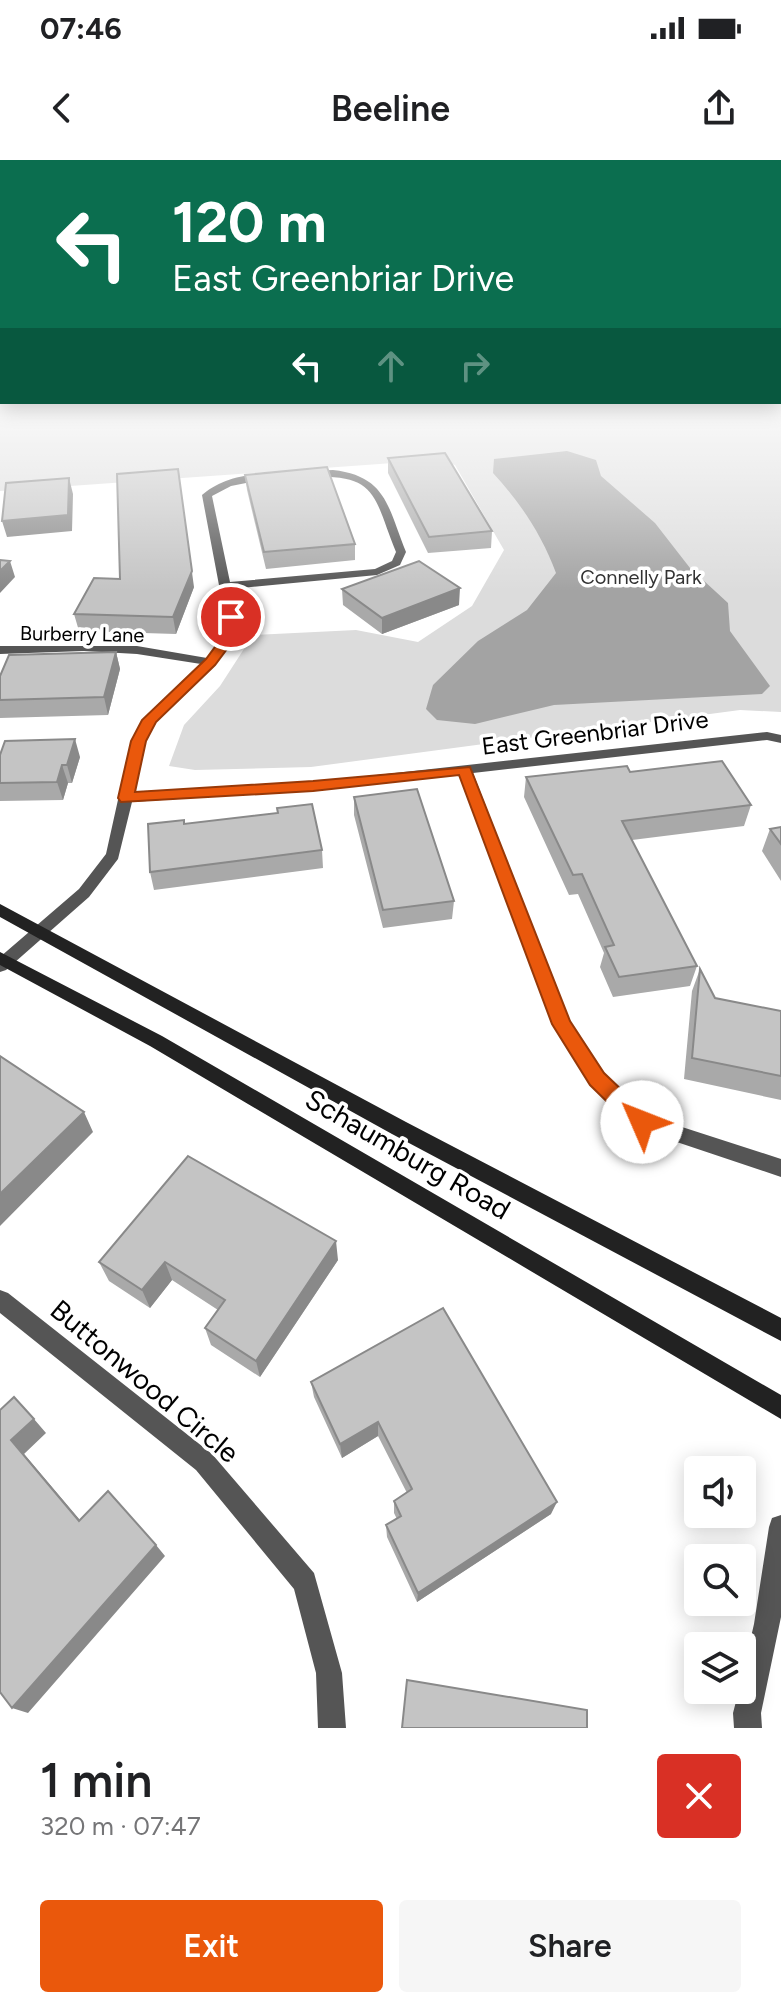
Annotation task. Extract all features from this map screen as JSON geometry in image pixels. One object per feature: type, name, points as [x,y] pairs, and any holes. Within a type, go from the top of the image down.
[{"type":"street","points":[[225,586],[377,572],[396,563],[401,552],[370,482],[358,475],[335,472],[291,476]]},
{"type":"street","points":[[2,962],[84,893],[113,855],[138,741],[150,720],[210,662],[230,637],[231,617],[207,495],[218,486],[233,481],[277,477]]},
{"type":"street","name":"Burberry Lane","points":[[0,650],[137,650],[210,662]]},
{"type":"street","name":"East Greenbriar Drive","points":[[126,798],[313,786],[767,736],[781,739]]},
{"type":"street","points":[[465,770],[561,1024],[597,1079],[642,1122],[781,1168]]},
{"type":"street","name":"Schaumburg Road","points":[[0,910],[399,1128],[781,1330]]},
{"type":"street","name":"Schaumburg Road","points":[[2,962],[156,1041],[781,1408]]},
{"type":"street","name":"Buttonwood Circle","points":[[0,1300],[204,1462],[305,1582],[329,1673],[332,1728]]},
{"type":"street","points":[[748,1728],[747,1713],[767,1624],[781,1527]]},
{"type":"green space","name":"Connelly Park","points":[[0,445],[781,445],[781,712],[740,710],[311,767],[195,770],[169,766],[184,725],[220,686],[253,635],[356,630],[418,642],[472,606],[504,550],[455,465],[435,460],[0,491]]},
{"type":"shaded area","points":[[567,451],[596,460],[601,476],[655,523],[690,568],[728,603],[730,631],[770,686],[762,694],[554,705],[475,724],[437,720],[426,709],[433,685],[478,641],[527,610],[556,573],[529,520],[493,473],[494,459]]},
{"type":"building","points":[[445,453],[492,531],[429,537],[388,458]]},
{"type":"building","points":[[327,467],[355,544],[264,552],[245,475]]},
{"type":"building","points":[[178,469],[192,571],[173,617],[74,614],[94,578],[120,579],[117,474]]},
{"type":"building","points":[[69,478],[68,515],[2,521],[6,483]]},
{"type":"building","points":[[0,560],[10,561],[0,571]]},
{"type":"building","points":[[419,561],[460,588],[382,618],[342,589]]},
{"type":"building","points":[[116,652],[104,697],[0,700],[0,676],[9,655]]},
{"type":"building","points":[[75,739],[67,765],[62,765],[57,782],[0,783],[0,755],[5,741]]},
{"type":"building","points":[[722,761],[751,805],[622,821],[697,966],[619,977],[605,947],[614,945],[582,874],[573,875],[526,777],[627,766],[630,772]]},
{"type":"building","points":[[417,789],[454,901],[383,910],[354,797]]},
{"type":"building","points":[[312,804],[322,850],[150,872],[148,824],[184,820],[184,824],[278,813],[277,808]]},
{"type":"building","points":[[781,827],[781,844],[770,829]]},
{"type":"building","points":[[700,969],[715,998],[781,1011],[781,1076],[692,1058]]},
{"type":"building","points":[[0,1056],[84,1112],[0,1194]]},
{"type":"building","points":[[188,1156],[336,1241],[256,1361],[205,1328],[225,1300],[165,1262],[142,1290],[99,1262]]},
{"type":"building","points":[[443,1308],[557,1502],[418,1593],[386,1525],[401,1516],[394,1501],[412,1489],[378,1422],[340,1444],[311,1382]]},
{"type":"building","points":[[14,1397],[34,1419],[11,1440],[79,1521],[108,1491],[156,1545],[12,1708],[0,1692],[0,1410]]},
{"type":"building","points":[[407,1680],[587,1710],[587,1728],[402,1728]]},
{"type":"route","points":[[231,617],[230,637],[210,662],[150,720],[138,741],[126,798],[313,786],[465,770],[561,1024],[597,1079],[642,1122]]}]
